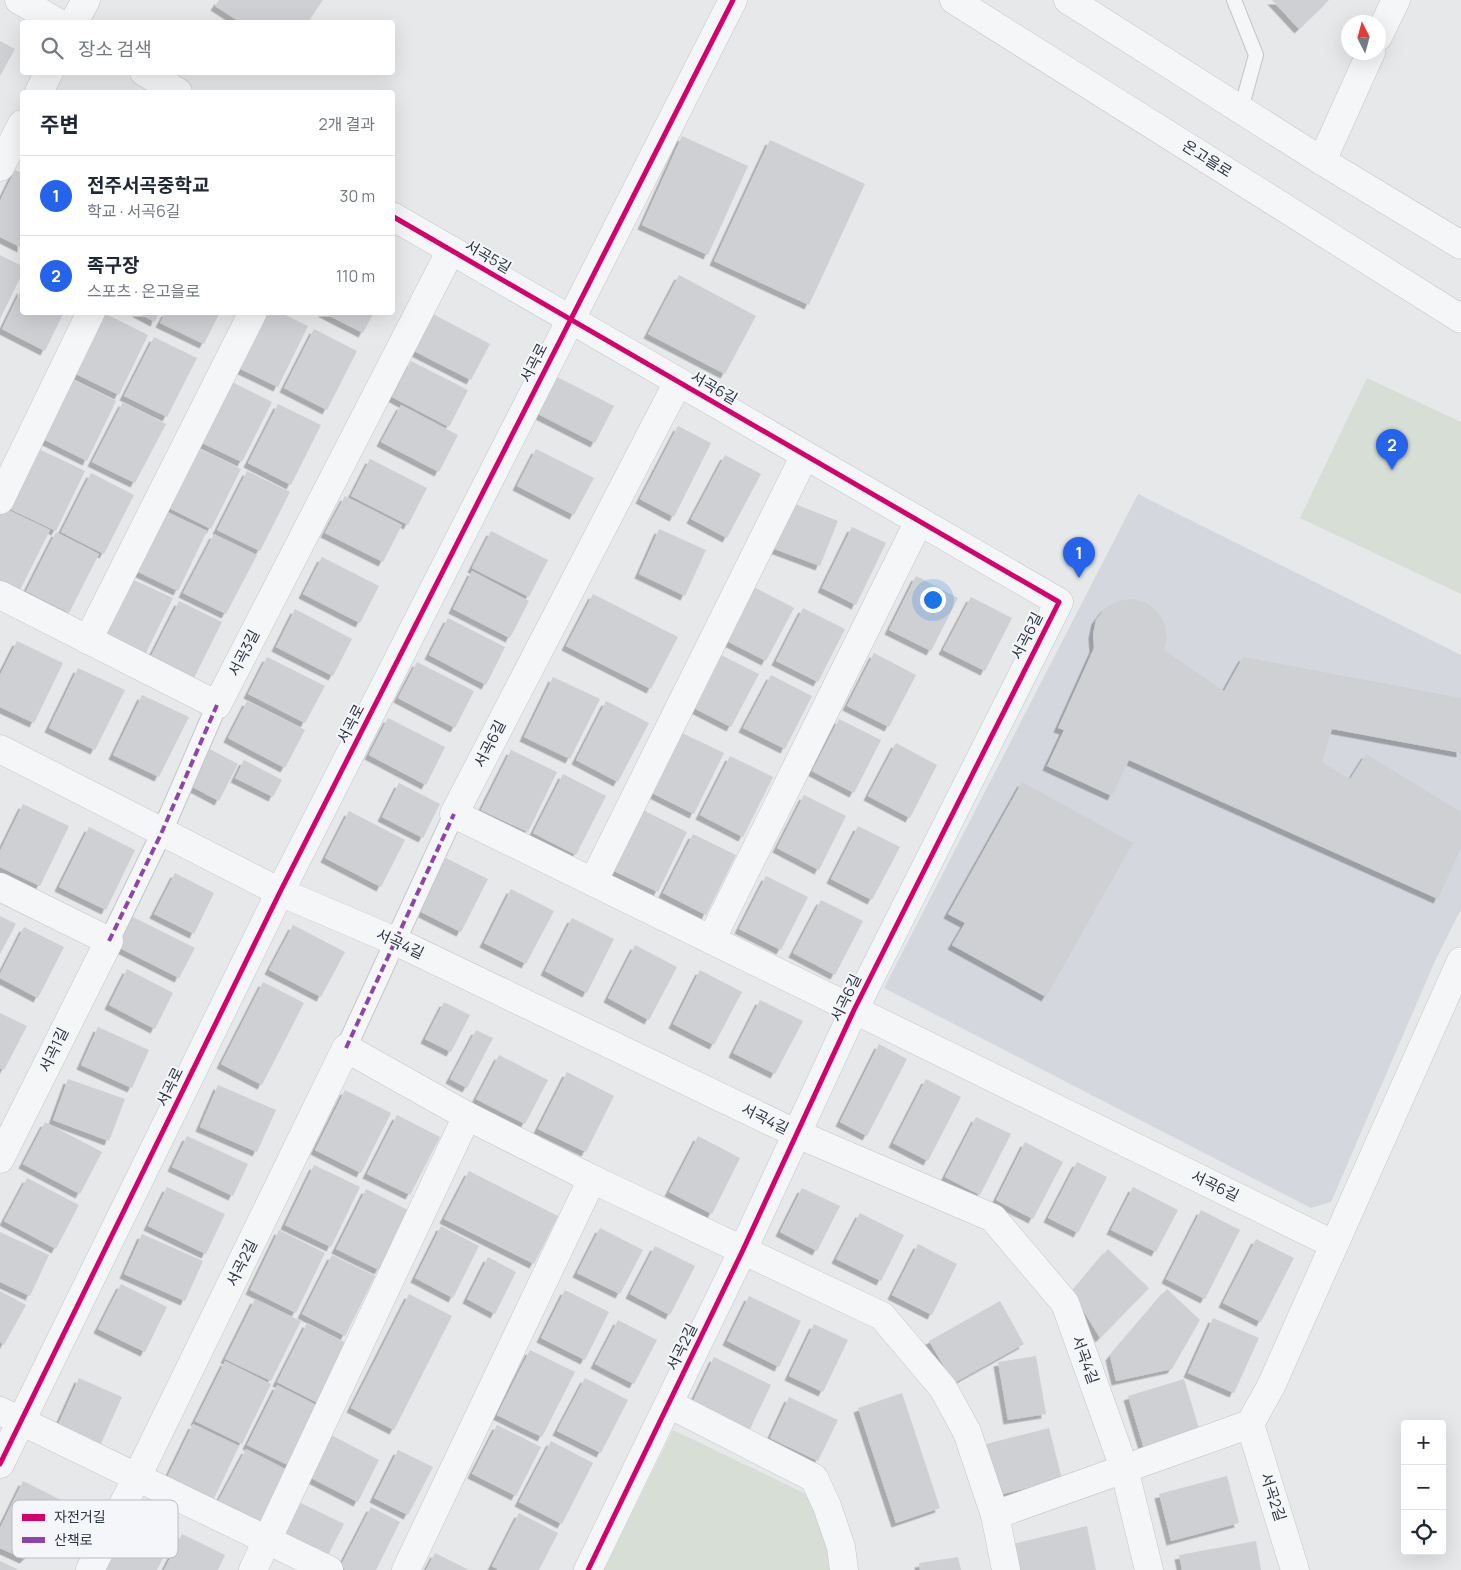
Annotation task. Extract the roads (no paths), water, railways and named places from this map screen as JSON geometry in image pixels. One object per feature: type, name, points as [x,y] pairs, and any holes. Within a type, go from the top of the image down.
[{"type":"street","points":[[19,0],[54,20]]},
{"type":"street","points":[[75,20],[86,0]]},
{"type":"street","name":"서곡로","points":[[0,1464],[10,1416],[280,892],[732,0]]},
{"type":"street","name":"온고을로","points":[[954,0],[1458,310]]},
{"type":"street","points":[[1068,0],[1322,161],[1461,245]]},
{"type":"street","points":[[1386,21],[1396,0]]},
{"type":"street","points":[[1322,161],[1367,60]]},
{"type":"street","points":[[40,90],[48,75]]},
{"type":"street","points":[[149,75],[175,90]]},
{"type":"street","points":[[0,167],[12,134]]},
{"type":"street","name":"서곡5길","points":[[395,218],[571,319]]},
{"type":"street","name":"서곡5길","points":[[337,472],[451,250]]},
{"type":"street","points":[[88,640],[251,315]]},
{"type":"street","points":[[0,500],[88,318]]},
{"type":"street","name":"서곡6길","points":[[571,319],[1059,602],[854,1010],[795,1133]]},
{"type":"street","name":"서곡6길","points":[[395,941],[454,814],[678,382]]},
{"type":"street","points":[[593,882],[805,455]]},
{"type":"street","name":"서곡3길","points":[[217,705],[337,472]]},
{"type":"street","points":[[712,940],[919,521]]},
{"type":"street","points":[[0,596],[217,705],[161,834],[108,941],[0,887]]},
{"type":"street","points":[[0,749],[161,834],[280,892]]},
{"type":"street","name":"서곡6길","points":[[454,814],[1333,1244]]},
{"type":"street","name":"서곡4길","points":[[280,892],[395,941],[795,1133],[993,1218],[1065,1303],[1124,1468],[1149,1570]]},
{"type":"street","name":"서곡1길","points":[[0,1159],[108,941]]},
{"type":"street","name":"서곡2길","points":[[126,1500],[346,1048],[395,941]]},
{"type":"street","points":[[995,1515],[1250,1424],[1271,1386],[1461,961]]},
{"type":"street","points":[[346,1048],[467,1116],[592,1179],[742,1252],[882,1316],[943,1388],[967,1432],[995,1515],[1006,1570]]},
{"type":"street","points":[[253,1570],[467,1116]]},
{"type":"street","name":"서곡2길","points":[[588,1570],[742,1252],[795,1133]]},
{"type":"street","points":[[406,1570],[592,1179]]},
{"type":"street","points":[[669,1404],[814,1478],[827,1506],[841,1547],[844,1570]]},
{"type":"street","points":[[10,1416],[328,1570]]},
{"type":"street","name":"서곡2길","points":[[1250,1424],[1296,1570]]},
{"type":"street","name":"서곡2길","points":[[90,1570],[96,1558]]},
{"type":"lane","points":[[1234,0],[1256,55],[1241,109]]},
{"type":"place","name":"족구장","points":[[1392,470]]},
{"type":"place","name":"전주서곡중학교","points":[[1079,578]]}]
